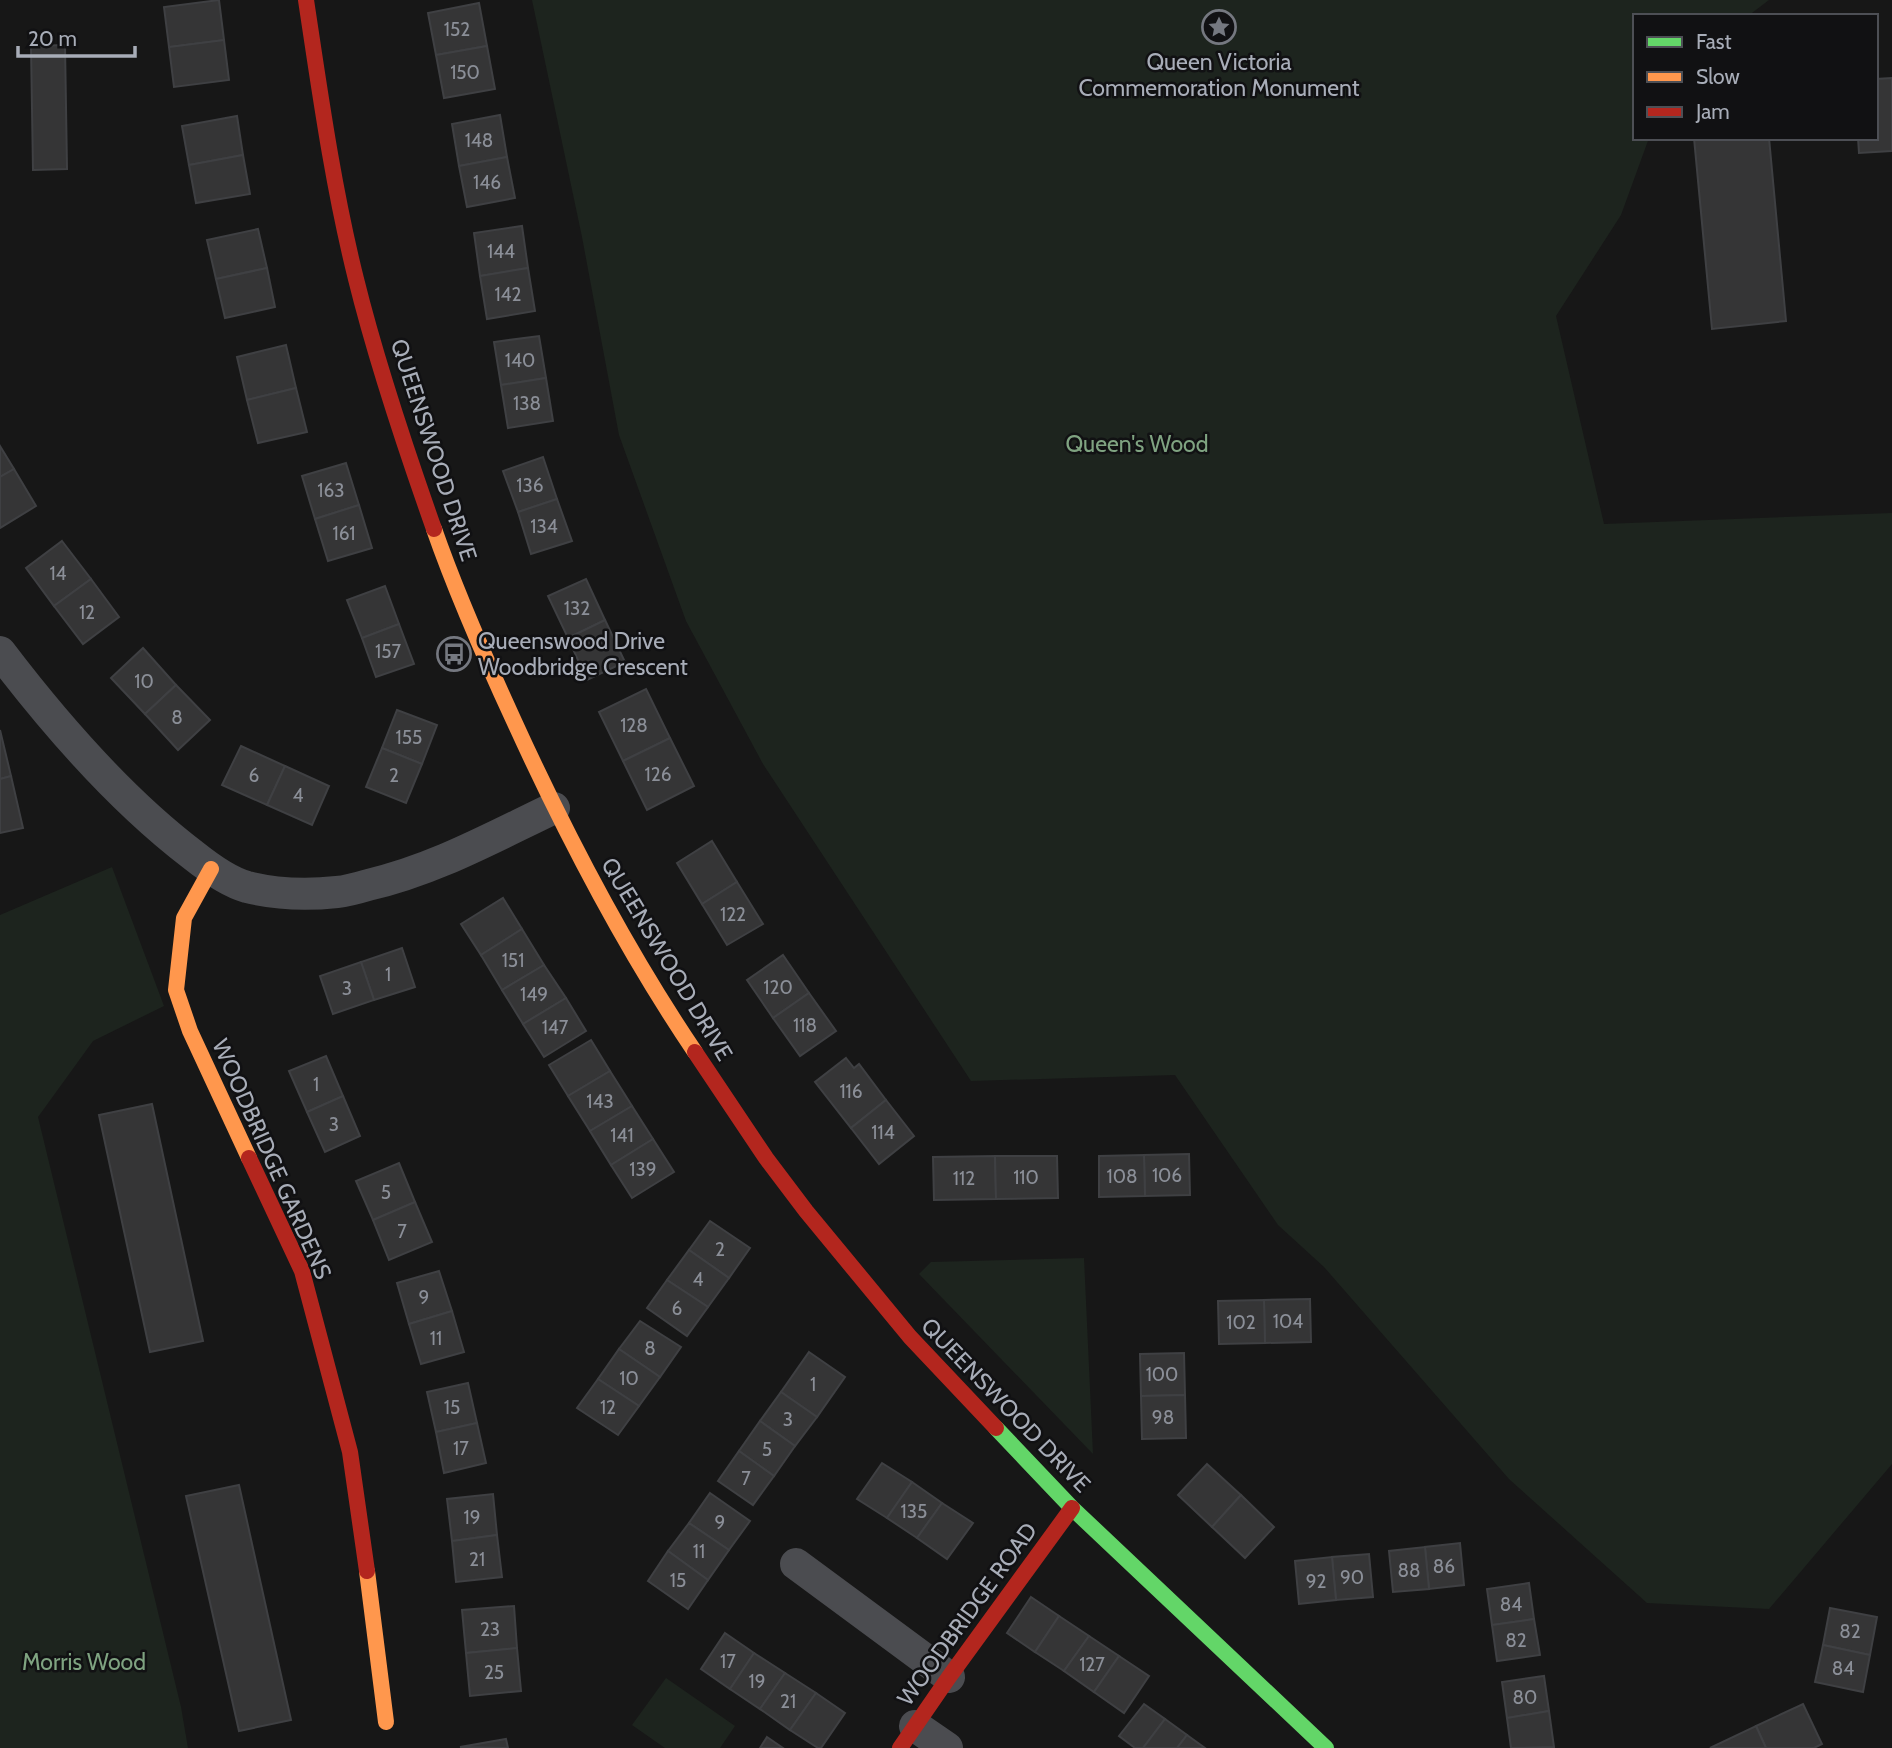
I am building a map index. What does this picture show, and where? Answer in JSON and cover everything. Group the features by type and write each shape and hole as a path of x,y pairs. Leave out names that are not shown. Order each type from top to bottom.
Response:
{"street":[{"name":"QUEENSWOOD DRIVE","path":"306,0 327,137 356,279 400,431 446,564 554,808 596,889 668,1014 766,1158 910,1337 1072,1508 1326,1748"},
{"path":"0,652 33,695 110,780 166,835 211,869 246,887 295,894 339,892 386,881 437,865 554,808"},
{"name":"WOODBRIDGE GARDENS","path":"211,869 184,918 176,990 190,1031 302,1271 350,1452 386,1723"},
{"name":"WOODBRIDGE ROAD","path":"907,1737 1072,1508"},
{"path":"796,1564 949,1676"},
{"path":"907,1737 947,1748"}],"green space":[{"name":"Queen's Wood","path":"532,0 1769,0 1751,14 1633,14 1633,140 1648,140 1621,215 1556,316 1604,524 1892,513 1892,1464 1769,1609 1647,1603 1509,1479 1324,1267 1278,1225 1175,1075 971,1081 763,764 686,621 619,435 582,237"},
{"name":"Morris Wood","path":"112,867 164,1006 93,1041 38,1117 181,1707 188,1748 0,1748 0,915"},
{"path":"1084,1258 1093,1454 919,1274 931,1262"},
{"path":"666,1678 735,1726 720,1748 665,1748 632,1725"}],"building":[{"path":"219,0 224,40 169,47 164,7"},
{"path":"479,3 487,46 436,55 428,13"},
{"path":"224,40 229,80 174,87 169,47"},
{"path":"65,45 67,169 33,170 31,46"},
{"path":"487,46 495,89 444,98 436,55"},
{"path":"1892,78 1892,151 1859,153 1858,140 1878,140 1878,79"},
{"path":"500,115 507,157 459,166 452,124"},
{"path":"237,116 243,155 189,165 182,126"},
{"path":"1694,140 1769,140 1786,321 1712,329"},
{"path":"243,155 250,194 196,203 189,165"},
{"path":"507,157 515,198 467,207 459,166"},
{"path":"522,226 528,268 480,276 474,233"},
{"path":"258,229 267,268 216,279 207,240"},
{"path":"267,268 275,307 225,318 216,279"},
{"path":"528,268 535,311 487,319 480,276"},
{"path":"539,336 546,378 501,385 494,342"},
{"path":"286,345 296,388 247,400 237,357"},
{"path":"546,378 553,421 508,428 501,385"},
{"path":"296,388 307,432 258,443 247,400"},
{"path":"0,446 14,469 0,477"},
{"path":"543,457 557,499 518,512 503,471"},
{"path":"346,463 359,505 315,519 302,476"},
{"path":"14,469 36,506 0,528 0,477"},
{"path":"557,499 572,541 531,554 518,512"},
{"path":"359,505 372,548 328,561 315,519"},
{"path":"62,541 91,579 54,606 26,568"},
{"path":"91,579 119,617 83,644 54,606"},
{"path":"586,579 605,620 568,638 548,596"},
{"path":"385,586 399,624 362,638 347,600"},
{"path":"605,620 625,662 587,680 568,638"},
{"path":"399,624 414,664 376,677 362,638"},
{"path":"143,648 176,685 145,714 111,678"},
{"path":"176,685 210,720 178,750 145,714"},
{"path":"646,689 670,738 623,761 599,712"},
{"path":"397,710 437,725 422,764 382,748"},
{"path":"0,730 11,776 0,779"},
{"path":"670,738 694,786 647,810 623,761"},
{"path":"241,746 285,766 267,805 222,785"},
{"path":"382,748 422,764 406,803 366,787"},
{"path":"285,766 329,786 312,825 267,805"},
{"path":"11,776 23,828 0,833 0,779"},
{"path":"712,841 737,882 702,904 677,863"},
{"path":"737,882 763,924 727,945 702,904"},
{"path":"503,898 522,929 481,955 461,924"},
{"path":"522,929 544,965 502,990 481,955"},
{"path":"402,948 415,987 374,1000 361,962"},
{"path":"783,955 809,993 773,1018 747,980"},
{"path":"361,962 374,1000 333,1014 320,976"},
{"path":"544,965 566,998 523,1024 502,990"},
{"path":"809,993 836,1031 800,1056 773,1018"},
{"path":"566,998 586,1031 544,1057 523,1024"},
{"path":"591,1040 610,1071 568,1096 549,1065"},
{"path":"326,1056 343,1096 307,1112 289,1071"},
{"path":"846,1058 854,1068 859,1064 886,1100 851,1128 815,1082"},
{"path":"610,1071 632,1106 590,1131 568,1096"},
{"path":"343,1096 360,1136 325,1152 307,1112"},
{"path":"886,1100 914,1136 879,1164 851,1128"},
{"path":"152,1104 203,1341 150,1352 99,1115"},
{"path":"632,1106 653,1139 611,1165 590,1131"},
{"path":"653,1139 674,1172 632,1198 611,1165"},
{"path":"1189,1154 1190,1195 1145,1196 1144,1155"},
{"path":"1144,1155 1145,1196 1099,1197 1099,1156"},
{"path":"995,1156 996,1199 934,1200 933,1157"},
{"path":"995,1156 1057,1156 1058,1198 996,1199"},
{"path":"399,1163 415,1202 373,1220 356,1181"},
{"path":"415,1202 432,1242 389,1260 373,1220"},
{"path":"710,1221 750,1248 729,1278 689,1250"},
{"path":"689,1250 729,1278 708,1307 667,1280"},
{"path":"439,1271 452,1311 409,1324 397,1283"},
{"path":"667,1280 708,1307 687,1336 647,1308"},
{"path":"1310,1299 1311,1342 1265,1343 1264,1300"},
{"path":"1264,1300 1265,1343 1219,1344 1218,1301"},
{"path":"452,1311 464,1352 421,1364 409,1324"},
{"path":"640,1321 681,1347 660,1377 619,1349"},
{"path":"619,1349 660,1377 639,1406 598,1379"},
{"path":"809,1352 845,1377 817,1417 781,1392"},
{"path":"1184,1353 1185,1395 1141,1396 1140,1354"},
{"path":"598,1379 639,1406 618,1435 577,1408"},
{"path":"468,1383 477,1423 436,1432 427,1392"},
{"path":"781,1392 817,1417 795,1446 760,1421"},
{"path":"1185,1395 1186,1438 1142,1439 1141,1396"},
{"path":"760,1421 795,1446 774,1476 739,1451"},
{"path":"477,1423 486,1463 444,1473 436,1432"},
{"path":"739,1451 774,1476 753,1505 718,1481"},
{"path":"882,1463 912,1482 887,1518 857,1499"},
{"path":"1207,1464 1241,1495 1212,1527 1178,1495"},
{"path":"912,1482 942,1503 917,1538 887,1518"},
{"path":"239,1485 291,1720 239,1731 186,1496"},
{"path":"710,1493 750,1521 729,1550 689,1523"},
{"path":"493,1494 497,1535 452,1541 447,1499"},
{"path":"1241,1495 1274,1527 1245,1558 1212,1527"},
{"path":"942,1503 973,1523 947,1559 917,1538"},
{"path":"689,1523 729,1550 708,1580 668,1551"},
{"path":"497,1535 502,1577 456,1582 452,1541"},
{"path":"1460,1543 1464,1585 1429,1589 1425,1547"},
{"path":"1425,1547 1429,1589 1393,1592 1389,1551"},
{"path":"668,1551 708,1580 688,1609 648,1581"},
{"path":"1369,1554 1373,1597 1336,1600 1332,1557"},
{"path":"1332,1557 1336,1600 1299,1604 1295,1561"},
{"path":"1529,1583 1534,1619 1492,1625 1487,1589"},
{"path":"1031,1597 1059,1616 1035,1652 1007,1633"},
{"path":"514,1606 517,1648 466,1653 462,1610"},
{"path":"1830,1608 1877,1617 1870,1655 1823,1645"},
{"path":"1059,1616 1089,1636 1064,1671 1035,1652"},
{"path":"1534,1619 1540,1655 1497,1661 1492,1625"},
{"path":"725,1633 754,1653 730,1689 701,1669"},
{"path":"1089,1636 1119,1656 1094,1692 1064,1671"},
{"path":"1823,1645 1870,1655 1863,1692 1815,1682"},
{"path":"517,1648 521,1691 470,1696 466,1653"},
{"path":"754,1653 785,1673 760,1709 730,1689"},
{"path":"1119,1656 1149,1676 1124,1713 1094,1692"},
{"path":"785,1673 816,1693 790,1730 760,1709"},
{"path":"1544,1676 1549,1711 1507,1718 1502,1682"},
{"path":"816,1693 845,1713 821,1748 790,1730"},
{"path":"1144,1704 1165,1719 1143,1748 1135,1748 1119,1736"},
{"path":"1803,1704 1822,1744 1814,1748 1766,1748 1756,1726"},
{"path":"1549,1711 1554,1747 1511,1748 1507,1718"},
{"path":"1165,1719 1187,1735 1177,1748 1143,1748"},
{"path":"1756,1726 1766,1748 1710,1748"},
{"path":"1187,1735 1205,1748 1177,1748"},
{"path":"767,1737 783,1748 760,1748"},
{"path":"506,1739 508,1748 460,1747"}],"traffic: fast":[{"path":"996,1428 1072,1508 1326,1748"}],"traffic: slow":[{"path":"434,529 482,650 554,806 620,931 695,1052"},
{"path":"211,869 184,918 176,990 190,1031 249,1158"},
{"path":"367,1571 386,1722"}],"traffic: jam":[{"path":"306,0 334,175 356,279 392,405 434,529"},
{"path":"695,1052 766,1158 806,1211 910,1337 996,1428"},
{"path":"249,1158 302,1271 350,1452 367,1571"},
{"path":"900,1748 1072,1508"}],"place":[{"name":"Queen Victoria Commemoration Monument","path":"1219,27"},
{"name":"Queenswood Drive Woodbridge Crescent","path":"454,654"}]}
